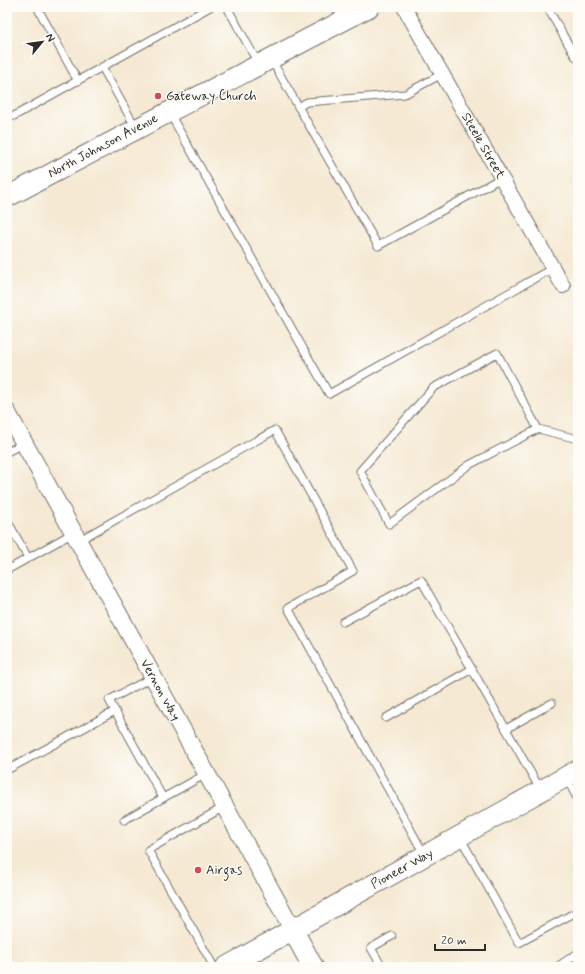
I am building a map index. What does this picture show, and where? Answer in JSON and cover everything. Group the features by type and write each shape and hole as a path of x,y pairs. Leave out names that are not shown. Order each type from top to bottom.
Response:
{"main road":[{"name":"North Johnson Avenue","path":"7,197 367,8"},
{"name":"Pioneer Way","path":"226,967 572,774"},
{"name":"Vernon Way","path":"292,930 313,967"}],"street":[{"name":"Steele Street","path":"404,7 563,286"},
{"name":"Vernon Way","path":"7,412 292,930"}],"lane":[{"path":"37,7 78,80"},
{"path":"7,118 14,116 210,7"},
{"path":"227,7 298,107 378,246 501,178"},
{"path":"547,7 575,56 578,58"},
{"path":"102,67 136,129"},
{"path":"298,107 307,102 405,94 442,74"},
{"path":"169,112 330,394 553,268"},
{"path":"538,429 497,353 433,388 360,471 390,524 469,465 538,429 578,439"},
{"path":"7,570 28,558 76,537 275,430 353,571 288,608 425,856"},
{"path":"7,452 24,443"},
{"path":"7,520 28,558"},
{"path":"343,622 421,580 541,791"},
{"path":"386,718 472,669"},
{"path":"153,677 109,700 164,798"},
{"path":"506,729 552,703"},
{"path":"7,770 116,711"},
{"path":"124,820 206,774"},
{"path":"572,774 578,800"},
{"path":"214,967 148,850 224,807"},
{"path":"460,837 519,943 578,911"},
{"path":"382,967 371,948 392,936"},
{"path":"557,967 578,953"}],"place":[{"name":"Gateway Church","path":"158,96"},
{"name":"Airgas","path":"198,870"}]}
